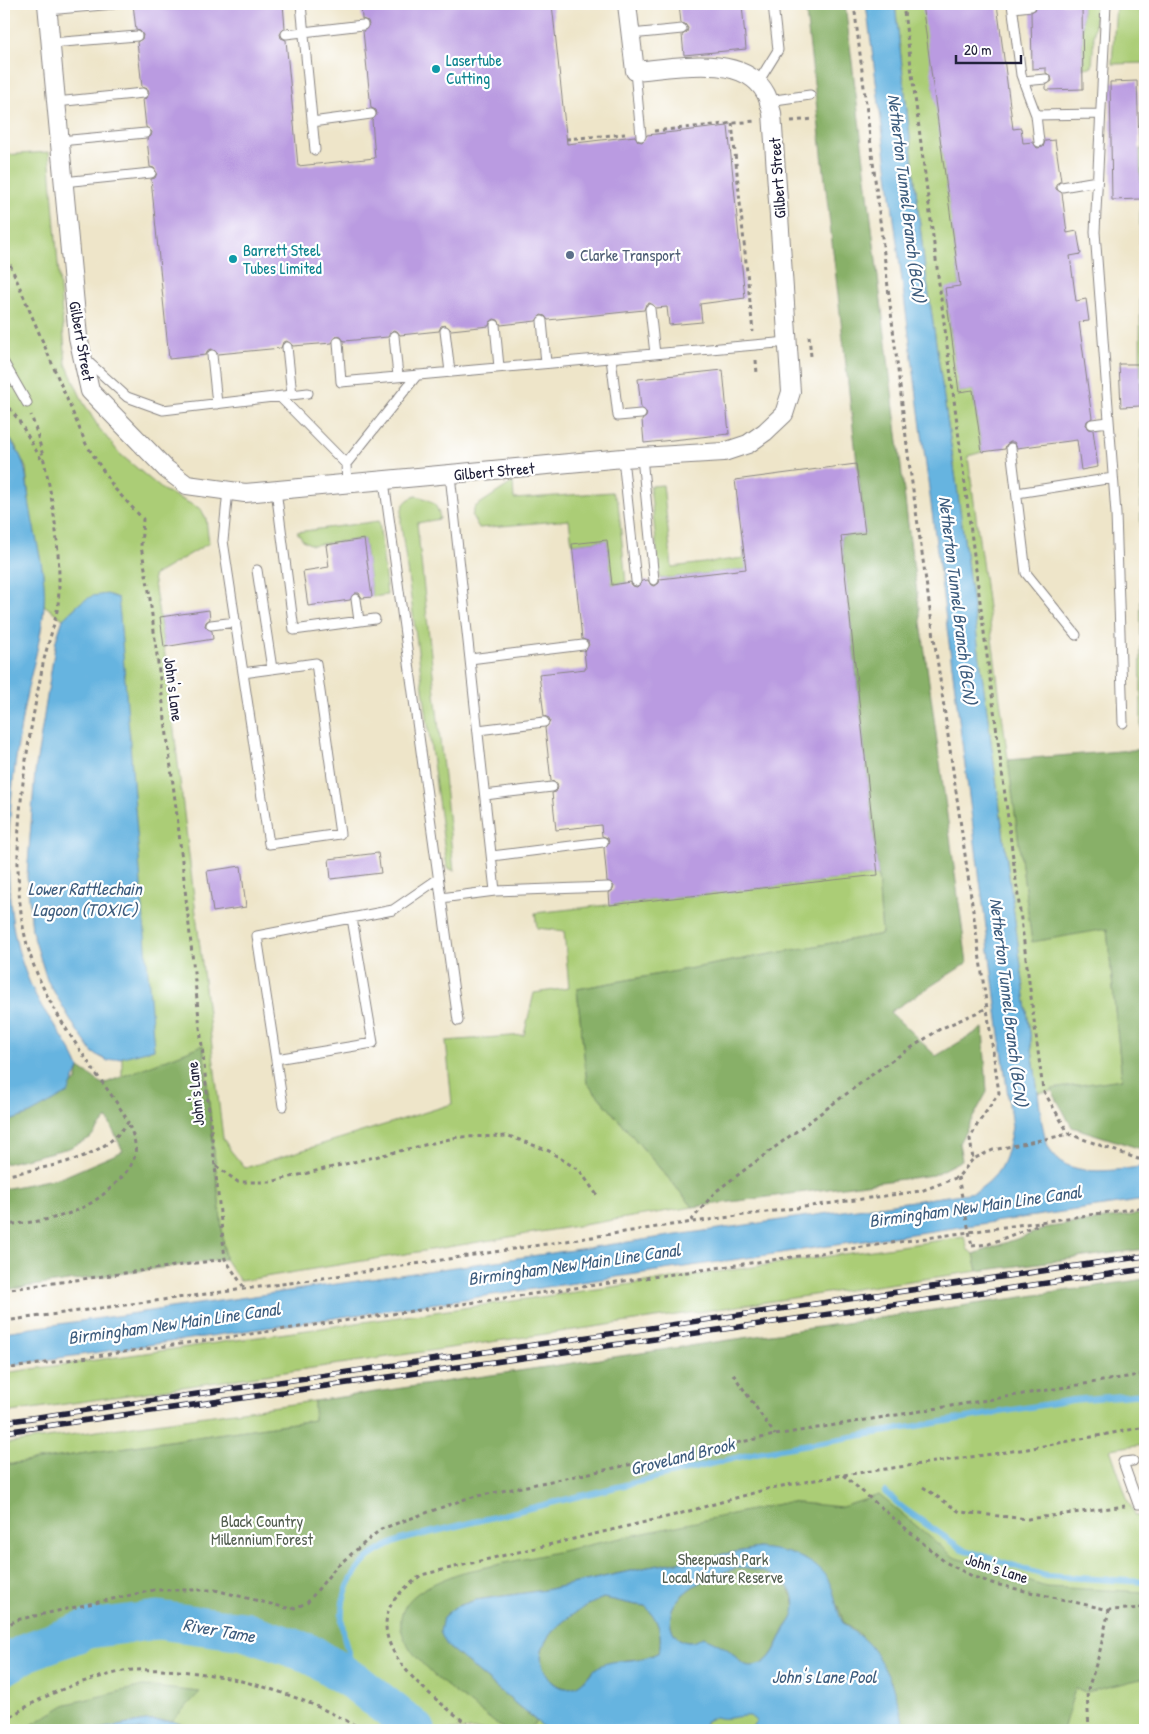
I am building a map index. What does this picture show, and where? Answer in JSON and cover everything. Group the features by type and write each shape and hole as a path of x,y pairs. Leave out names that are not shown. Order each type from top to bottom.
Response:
{"street":[{"path":"628,4 635,71"},
{"name":"Gilbert Street","path":"47,7 78,337 90,391 166,469 187,485 245,493 624,458 724,452 748,444 765,432 784,414 791,392 773,122 766,93 740,71 723,66 635,71"}],"lane":[{"path":"47,7 114,4"},
{"path":"301,4 314,150"},
{"path":"757,84 778,50 773,4"},
{"path":"1106,4 1099,114 1095,232 1113,478 1123,723"},
{"path":"1031,6 1012,6 1023,81 1036,115 1039,142"},
{"path":"286,34 363,25"},
{"path":"631,34 682,29"},
{"path":"51,43 136,36"},
{"path":"635,71 641,134"},
{"path":"1023,81 1046,78"},
{"path":"56,102 142,93"},
{"path":"768,101 810,95"},
{"path":"312,122 371,114"},
{"path":"1036,115 1099,114"},
{"path":"60,141 146,133"},
{"path":"63,182 150,173"},
{"path":"1062,186 1097,181"},
{"path":"650,309 655,354"},
{"path":"542,320 546,364"},
{"path":"495,325 499,367"},
{"path":"446,331 450,372"},
{"path":"394,336 398,376"},
{"path":"338,342 341,382 788,342"},
{"path":"287,347 292,395"},
{"path":"212,354 217,404"},
{"path":"82,357 127,396 163,410 308,393"},
{"path":"611,358 618,416 641,414"},
{"path":"4,363 27,403"},
{"path":"346,485 346,464 418,375"},
{"path":"280,397 346,464"},
{"path":"1092,424 1109,422"},
{"path":"1011,448 1026,573 1076,635"},
{"path":"642,457 654,580"},
{"path":"624,458 636,581"},
{"path":"450,475 495,891"},
{"path":"1016,493 1113,478"},
{"path":"384,481 458,1021"},
{"path":"228,490 223,541 236,622 243,674 269,844 340,834 316,663 243,674"},
{"path":"276,490 294,630 375,619"},
{"path":"257,570 272,669"},
{"path":"356,599 358,621"},
{"path":"211,625 236,622"},
{"path":"470,659 583,645"},
{"path":"478,730 544,722"},
{"path":"485,795 552,787"},
{"path":"492,856 603,842"},
{"path":"283,1106 257,936 393,910 438,879"},
{"path":"441,898 495,891 608,887"},
{"path":"276,1059 373,1043 352,918"},
{"path":"1133,1461 1123,1462 1142,1504"}],"path":[{"path":"854,4 909,462 999,1093 976,1125 970,1139 973,1160"},
{"path":"902,4 1043,1090 1069,1134"},
{"path":"566,140 732,124 815,119"},
{"path":"732,124 758,374"},
{"name":"John's Lane","path":"4,250 86,444 115,489 143,519 141,546 149,591 178,824 225,1259"},
{"path":"4,402 18,419 43,462"},
{"path":"4,1225 35,1222 66,1215 88,1207 131,1168 136,1154 135,1139 128,1122 58,1018 34,968 22,921 18,885 21,815 43,663 58,608 60,570 53,512 43,462 27,403"},
{"path":"690,1222 715,1192 884,1065 940,1029 987,1008"},
{"path":"4,1176 85,1156 107,1145 121,1133 128,1122"},
{"path":"4,1321 245,1289 690,1222 921,1191 958,1177 973,1160 992,1150 1069,1134 1138,1159 1145,1158"},
{"path":"215,1166 238,1182 270,1182 458,1137 509,1136 549,1151 580,1171 597,1195"},
{"path":"958,1177 972,1246 989,1244 1046,1221"},
{"path":"4,1369 1145,1207"},
{"path":"4,1290 225,1259 245,1289"},
{"path":"733,1374 775,1435"},
{"path":"4,1628 16,1620 154,1590 215,1590 291,1609 307,1603 336,1566 381,1529 468,1498 775,1435 1145,1374"},
{"path":"475,1730 415,1678 395,1656 387,1633 387,1616 397,1596 421,1575 675,1514 771,1488 843,1475 1027,1449 1145,1427"},
{"name":"John's Lane","path":"843,1475 944,1562 974,1577 995,1584 1109,1610 1145,1608"},
{"path":"923,1487 960,1512 1028,1519 1142,1504"},
{"path":"1088,1730 1088,1692 1109,1610"},
{"path":"4,1721 31,1703 79,1682 132,1670 205,1674 260,1686 338,1715 363,1730"}],"green space":[{"path":"805,4 845,4 910,541 967,963 890,1012 936,1056 983,1028 987,1092 959,1143 962,1160 933,1175 693,1207 587,1083 577,989 882,934 878,875 841,536 865,533"},
{"path":"895,4 923,4 960,286 945,289 959,392 973,390 982,452 968,456 1032,941 1107,928 1122,1079 1038,1093 957,487 924,261"},
{"path":"1082,4 1096,4 1092,67 1083,68"},
{"path":"1116,4 1144,4 1145,63 1112,64"},
{"path":"1140,149 1145,149 1145,749 1141,750"},
{"path":"49,152 66,364 83,402 99,428 120,454 163,490 201,509 206,519 209,543 153,576 164,647 223,1138 245,1168 452,1104 446,1041 524,1035 534,993 569,988 564,931 537,928 535,913 878,875 882,934 577,989 587,1083 693,1207 240,1281 225,1259 203,1046 122,1077 122,1056 154,1049 80,603 63,619 44,605 43,574 30,511 26,468 15,445 4,432 4,155"},
{"path":"513,482 514,499 612,492 618,502 626,583 612,584 607,540 572,544 569,520 479,528 472,516 475,507"},
{"path":"663,485 672,567 744,558 743,549 841,536 843,558 660,579 650,486"},
{"path":"416,496 433,503 438,510 440,519 417,523 454,871 447,867 401,524 401,514 405,503"},
{"path":"379,521 387,595 372,597 364,539 312,545 304,541 297,532"},
{"path":"1145,749 1145,1147 1138,1148 1072,1127 1051,1089 1122,1079 1107,929 1032,942 1008,760"},
{"path":"203,1045 225,1259 4,1290 4,1189 63,1177 123,1151 107,1118 90,1138 69,1148 4,1164 4,1123 30,1114 76,1081 79,1068 103,1084"},
{"path":"1145,1213 1145,1249 978,1271 974,1254 1050,1227"},
{"path":"964,1237 968,1250 974,1254 978,1271 4,1413 4,1373"},
{"name":"Black Country Millennium Forest","path":"1145,1279 1145,1394 1072,1400 756,1453 400,1540 383,1548 367,1559 355,1574 347,1589 343,1604 344,1635 358,1684 311,1654 244,1631 158,1620 89,1629 29,1651 4,1666 4,1465 314,1420 314,1401"},
{"name":"Sheepwash Park Local Nature Reserve","path":"1145,1350 1145,1444 1110,1449 1128,1501 1136,1516 1145,1515 1145,1730 4,1730 4,1511"},
{"path":"314,1401 315,1420 4,1465 4,1444"},
{"path":"879,1495 954,1557 1046,1587 1145,1592 1145,1678 1087,1692 1075,1689 1063,1730 905,1730 891,1682 859,1634 844,1623 838,1606 759,1548 648,1567 545,1590 476,1600 455,1607 443,1617 447,1646 537,1722 527,1730 506,1730 497,1725 440,1680 415,1655 406,1641 401,1627 402,1614 405,1606 411,1599 434,1583 459,1573 788,1502 842,1507"},
{"path":"737,1568 762,1571 776,1577 787,1588 794,1602 795,1610 793,1617 775,1649 766,1661 755,1666 745,1665 728,1650 703,1637 692,1642 679,1639 674,1634 670,1621 673,1608 682,1595 704,1580"},
{"path":"603,1598 645,1606 656,1621 660,1633 659,1652 648,1657 615,1662 598,1667 581,1684 573,1688 559,1686 548,1677 542,1664 542,1651 547,1639 567,1618"},
{"path":"143,1686 200,1692 172,1721 146,1721 93,1730 23,1730 67,1704"}],"water":[{"path":"866,4 895,4 924,261 957,487 1042,1123 1048,1146 1055,1157 1066,1164 1078,1169 1092,1171 1145,1166 1145,1200 4,1366 4,1332 975,1192 992,1179 1002,1165 1012,1127"},
{"path":"4,432 13,443 23,462 43,570 45,594 41,630 25,702 13,779 9,832 9,885 12,922 30,984 79,1068 68,1093 30,1114 4,1123"},
{"name":"Lower Rattlechain Lagoon (TOXIC)","path":"107,594 118,598 120,616 154,1049 108,1061 93,1053 76,1029 47,980 32,931 27,876 35,772 56,640 63,619 80,603 92,596"},
{"name":"John's Lane Pool","path":"759,1548 793,1554 813,1564 828,1580 844,1624 867,1643 883,1665 900,1708 905,1730 750,1730 756,1721 750,1716 745,1716 715,1717 705,1722 703,1730 547,1730 447,1646 440,1632 443,1617 455,1607 476,1600 545,1590 648,1567","holes":["737,1568 758,1571 778,1578 792,1592 795,1601 794,1613 775,1650 768,1659 758,1665 744,1664 727,1649 703,1637 692,1642 679,1639 674,1634 670,1621 673,1608 682,1595 704,1580","603,1598 645,1606 656,1621 660,1633 659,1652 645,1658 604,1664 594,1670 579,1685 567,1688 559,1687 548,1677 542,1664 542,1651 547,1639 556,1628 579,1610"]},
{"path":"146,1721 172,1721 198,1730 93,1730"}],"building":[{"path":"133,4 283,4 285,28 280,34 281,38 286,40 298,166 375,158 372,120 377,114 376,110 371,108 363,31 369,25 368,21 362,19 361,4 552,4 567,144 635,136 638,141 642,142 647,135 728,126 745,298 700,304 702,322 669,325 667,307 656,308 650,303 646,304 644,310 548,320 545,316 541,315 536,321 501,325 498,320 494,319 490,322 489,326 451,330 445,325 441,326 439,331 400,335 397,331 393,330 388,337 344,341 341,337 337,336 332,343 293,346 287,341 283,342 281,348 218,354 212,349 208,350 206,355 169,359 151,179 155,178 157,173 154,168 150,167 147,139 151,136 152,132 146,127 143,99 147,98 149,93 148,89 142,87 137,42 142,39 143,35 140,31 136,30"},
{"path":"679,4 742,4 746,49 684,55 682,35 687,32 688,28 685,24 681,23"},
{"path":"922,4 997,4 1013,129 1021,128 1023,143 1033,142 1037,148 1043,147 1045,141 1055,140 1061,181 1056,184 1056,189 1062,193 1067,233 1077,231 1081,254 1070,256 1076,301 1086,299 1089,321 1079,322 1092,418 1087,421 1086,425 1089,429 1093,430 1098,467 1081,470 1077,440 1017,448 1014,442 1010,442 1006,445 1005,449 982,452 973,390 959,392 945,288 960,286"},
{"path":"1037,4 1082,4 1083,89 1046,90 1046,85 1052,81 1051,76 1046,73 1046,68 1032,69 1031,12 1036,9"},
{"path":"1137,81 1141,199 1112,200 1110,82"},
{"path":"1119,364 1140,364 1140,406 1121,407"},
{"path":"723,370 729,434 644,443 642,420 646,417 647,413 641,408 638,379"},
{"path":"856,464 865,533 841,536 878,875 610,905 609,893 613,890 614,886 607,881 604,848 609,842 608,838 602,836 601,825 556,830 552,793 556,792 558,787 557,783 551,781 545,728 550,722 549,718 544,716 539,674 586,669 584,651 589,645 588,641 582,639 572,544 607,540 612,585 630,582 633,586 637,587 642,581 648,580 651,585 655,586 659,583 660,579 746,569 735,480"},
{"path":"364,539 372,597 362,598 359,593 355,593 350,600 308,606 303,571 329,567 326,545"},
{"path":"209,610 210,619 206,622 205,626 212,631 213,639 164,647 160,617"},
{"path":"378,853 381,873 331,879 329,859"},
{"path":"241,866 246,907 213,912 207,871"}],"waterway":[{"name":"Groveland Brook","path":"358,1684 347,1650 342,1619 347,1589 355,1574 370,1556 400,1540 756,1453 1072,1400 1145,1394"},
{"path":"885,1492 903,1508 962,1549 1046,1576 1145,1582"},
{"name":"River Tame","path":"4,1666 29,1651 89,1629 158,1620 244,1631 311,1654 358,1684 416,1730"}],"railway":[{"path":"4,1422 1145,1256"},
{"path":"4,1432 1145,1269"}],"place":[{"name":"Lasertube Cutting","path":"436,69"},
{"name":"Clarke Transport","path":"570,255"},
{"name":"Barrett Steel Tubes Limited","path":"233,259"}],"water label":[{"name":"Netherton Tunnel Branch (BCN)","path":"907,198"},
{"name":"Netherton Tunnel Branch (BCN)","path":"958,600"},
{"name":"Netherton Tunnel Branch (BCN)","path":"1009,1002"},
{"name":"Birmingham New Main Line Canal","path":"975,1206"},
{"name":"Birmingham New Main Line Canal","path":"574,1264"},
{"name":"Birmingham New Main Line Canal","path":"174,1323"}]}
